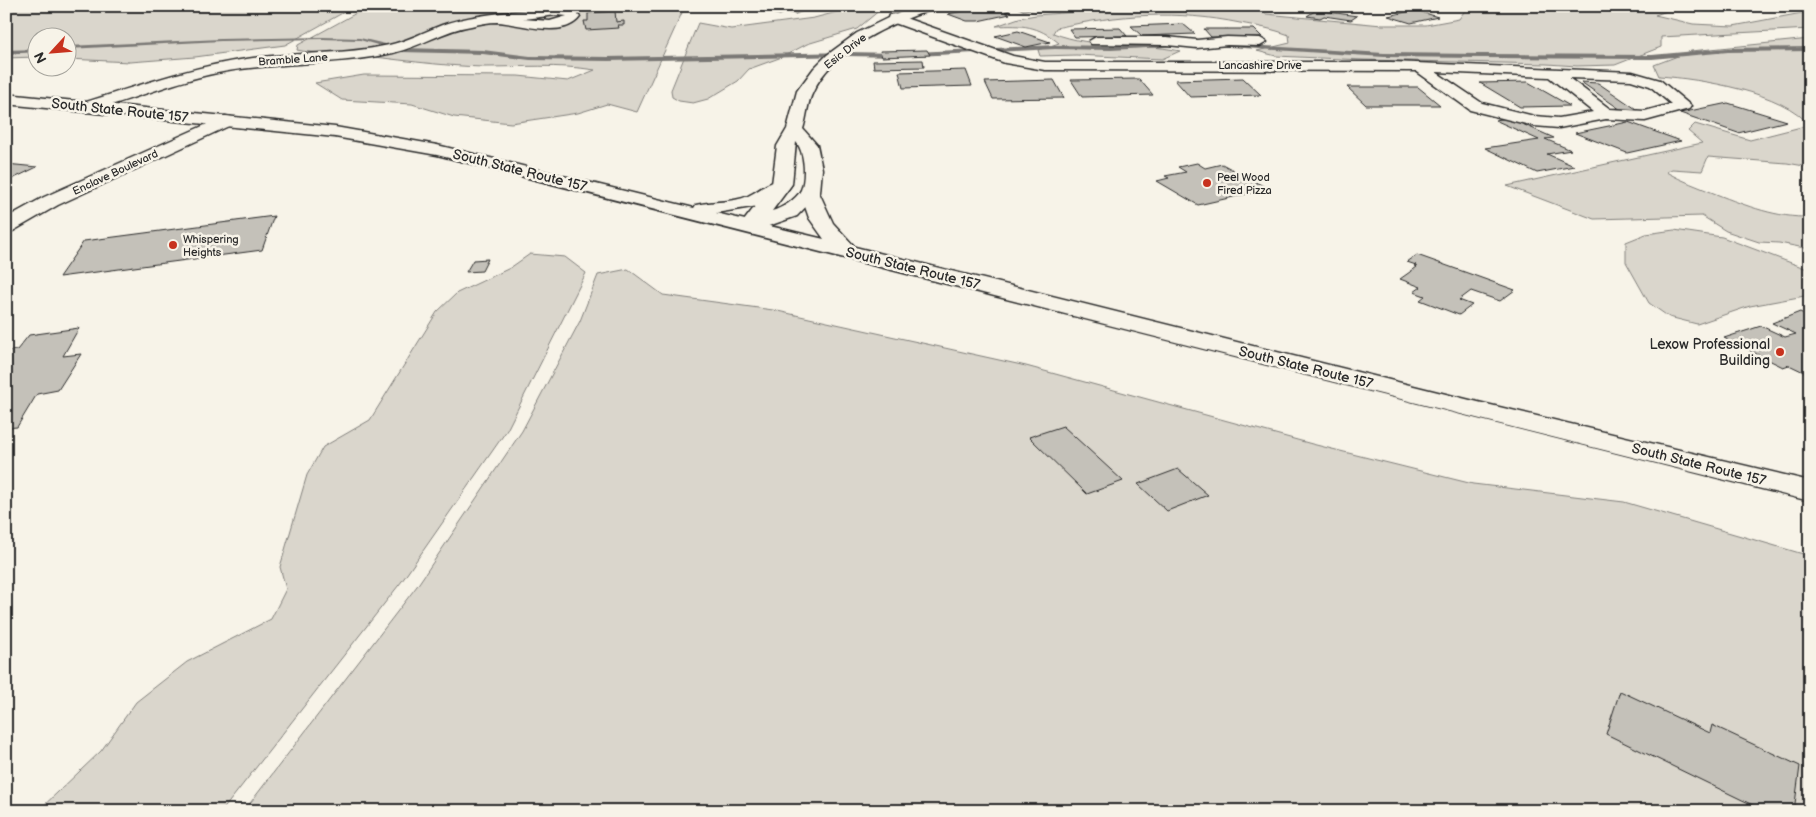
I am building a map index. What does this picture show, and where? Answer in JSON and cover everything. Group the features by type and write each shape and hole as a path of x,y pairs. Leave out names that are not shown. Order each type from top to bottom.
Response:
{"street":[{"name":"Esic Drive","path":"750,226 781,185 786,147 794,130 807,87 823,68 862,36 894,18 930,6"},
{"name":"Lancashire Drive","path":"894,18 1010,60 1027,64 1061,66 1215,65 1418,75 1552,72 1632,76 1655,84 1683,106 1645,116 1606,114"},
{"name":"Bramble Lane","path":"86,107 177,78 224,67 254,62 349,55 391,49 430,36 446,28 468,22 501,19"},
{"path":"1096,41 1166,41 1196,44 1227,41 1260,42"},
{"path":"1196,44 1215,65 1273,78 1306,81"},
{"path":"1552,72 1606,114"},
{"path":"1418,75 1441,81 1476,107 1534,120 1559,123 1606,114"},
{"name":"South State Route 157","path":"6,99 335,132 413,145 687,210 848,252 1088,310 1475,410 1810,491"},
{"name":"Enclave Boulevard","path":"6,227 52,201 225,121"},
{"path":"794,130 808,146 813,170 810,192 816,213 831,236 848,252"},
{"path":"687,210 752,202 781,185"},
{"path":"750,226 790,212 810,192"}],"shaded area":[{"path":"6,6 355,6 285,45 195,57 130,62 78,59 78,28 28,28 28,57 6,58"},
{"path":"369,6 685,6 637,112 607,104 578,113 511,123 454,117 412,104 342,100 315,83 364,75 518,76 568,81 595,70 553,66 484,67 450,65 297,50 298,45"},
{"path":"860,6 880,6 881,9 857,29 807,44 782,57 749,69 738,81 708,99 693,103 679,101 672,97 671,90 698,23 731,29 814,18"},
{"path":"1154,6 1242,6 1266,14 1382,25 1426,25 1459,19 1468,6 1675,6 1679,7 1655,15 1693,24 1733,26 1802,13 1810,14 1810,29 1661,37 1661,47 1615,65 1577,66 1276,56 1257,51 1290,43 1289,35 1265,28 1217,19 1171,15 1102,19 1056,28 1053,33 1084,41 1180,51 1162,59 1076,55 1040,56 1038,50 1059,43 1037,29 996,26 1019,18 1036,15"},
{"path":"1810,39 1810,167 1787,163 1708,157 1702,171 1672,169 1666,172 1691,184 1751,207 1786,216 1810,217 1810,249 1779,243 1759,242 1726,231 1702,216 1594,219 1507,186 1702,143 1688,131 1695,124 1750,140 1809,125 1797,114 1781,104 1761,96 1718,84 1659,76 1654,65 1691,51"},
{"path":"1674,230 1722,237 1810,270 1810,295 1750,306 1697,324 1669,317 1649,303 1626,262 1626,242 1646,234"},
{"path":"530,254 565,257 586,273 507,430 402,581 222,811 38,811 101,751 136,702 187,662 271,619 286,589 280,567 307,475 323,447 370,420 437,312 457,293 510,268"},
{"path":"628,269 663,295 773,310 1026,366 1312,444 1473,484 1624,502 1810,556 1810,811 244,811 417,586 522,431 580,321 598,275"}],"building":[{"path":"772,6 812,8 795,14 786,12 780,15 771,13 777,11 765,9"},
{"path":"996,6 1010,11 1005,12 1010,14 978,21 967,21 948,14"},
{"path":"1014,6 1056,6 1023,10"},
{"path":"1316,10 1357,16 1351,20 1324,16 1320,18 1307,16"},
{"path":"1415,10 1438,17 1411,23 1388,16"},
{"path":"615,11 616,22 624,21 624,25 618,25 619,28 586,30 584,21 588,21 588,13"},
{"path":"1183,24 1195,34 1142,36 1131,26"},
{"path":"1120,28 1127,36 1075,37 1069,29"},
{"path":"1204,29 1254,29 1262,37 1211,37"},
{"path":"1018,31 1050,42 1026,47 995,36"},
{"path":"927,50 930,55 882,57 880,51"},
{"path":"923,60 924,67 874,68 873,61"},
{"path":"966,70 972,86 903,88 899,72"},
{"path":"1243,78 1261,95 1190,97 1175,80"},
{"path":"1139,79 1153,95 1082,97 1071,80"},
{"path":"1054,80 1064,98 993,99 985,82"},
{"path":"1528,82 1570,106 1520,107 1480,83"},
{"path":"1581,82 1598,83 1642,113 1624,112"},
{"path":"1347,87 1418,87 1440,105 1366,105"},
{"path":"1728,103 1787,121 1738,133 1680,113"},
{"path":"1509,118 1554,138 1545,139 1571,150 1547,154 1574,166 1537,173 1485,148 1539,140 1495,120"},
{"path":"1628,122 1681,141 1627,153 1575,133"},
{"path":"1197,163 1205,168 1222,164 1269,189 1198,205 1157,181 1169,178 1165,176 1186,172 1178,167"},
{"path":"6,164 37,167 6,182"},
{"name":"Whispering Heights","path":"274,216 262,250 59,277 84,241"},
{"path":"1417,255 1515,290 1500,301 1471,291 1459,300 1472,305 1459,315 1420,300 1425,296 1414,292 1421,287 1400,279 1417,267 1407,262"},
{"path":"488,259 482,271 466,272 473,260"},
{"name":"Lexow Professional Building","path":"1800,312 1810,317 1810,375 1789,365 1783,367 1724,338 1761,326 1785,337 1796,334 1772,323"},
{"path":"79,328 63,356 81,354 58,390 37,394 17,427 6,428 6,351 17,350 29,335"},
{"path":"1063,426 1123,481 1087,494 1029,437"},
{"path":"1178,469 1208,495 1167,511 1138,484"},
{"path":"1620,691 1710,733 1712,725 1800,766 1794,811 1765,811 1606,734"}],"waterway":[{"path":"78,47 221,40 321,38 360,39 402,50 483,52 530,58 608,59 848,54 895,55"},
{"path":"917,54 1055,47 1111,48 1180,45"},
{"path":"1214,45 1384,55 1481,56 1652,57 1728,50 1810,49"},
{"path":"6,52 28,51"}],"place":[{"name":"Peel Wood Fired Pizza","path":"1207,183"},
{"name":"Whispering Heights","path":"173,245"},
{"name":"Lexow Professional Building","path":"1780,352"}]}
